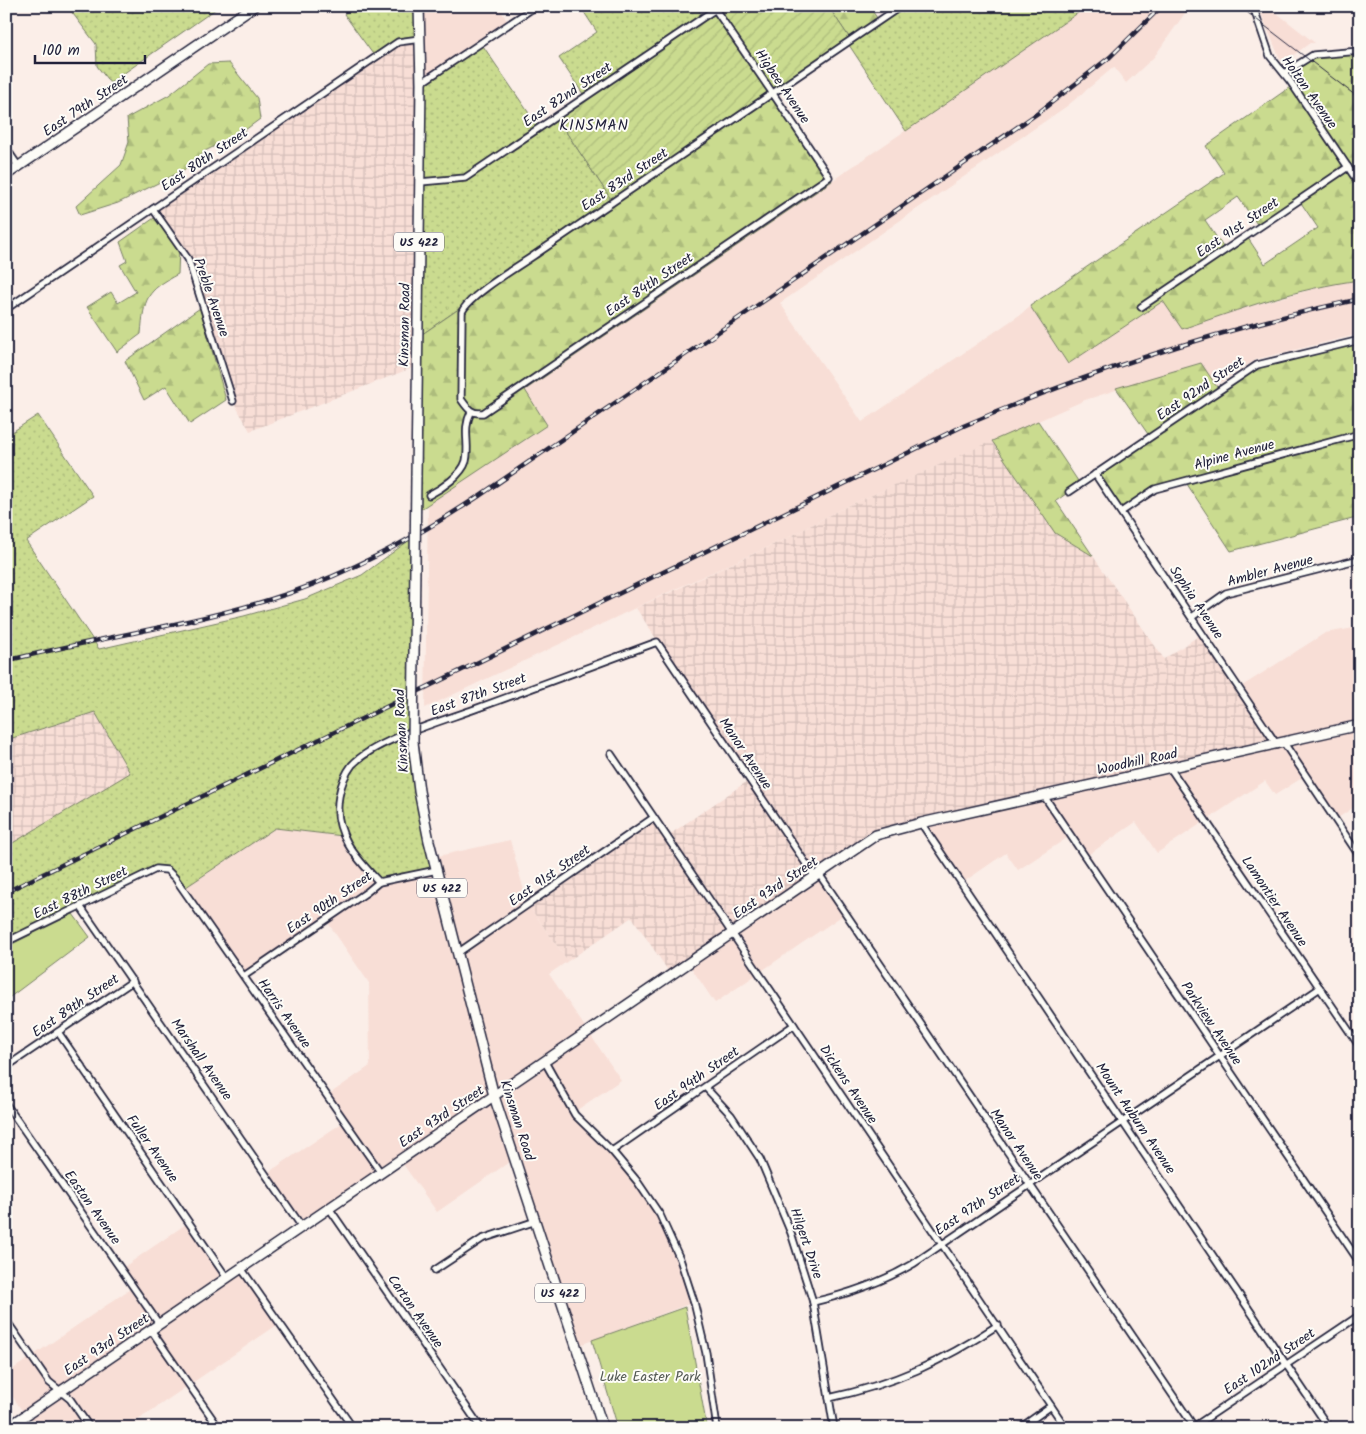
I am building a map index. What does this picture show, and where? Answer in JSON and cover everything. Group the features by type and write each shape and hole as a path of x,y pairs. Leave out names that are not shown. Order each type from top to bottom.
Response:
{"main road":[{"name":"East 79th Street","path":"6,175 254,6"},
{"name":"Kinsman Road","path":"419,6 422,83 413,742 419,791 494,1096 603,1428"},
{"name":"Woodhill Road","path":"921,823 1360,725"},
{"name":"East 93rd Street","path":"7,1428 876,835 921,823"}],"street":[{"path":"422,83 536,6"},
{"name":"East 83rd Street","path":"471,412 461,399 462,312 469,300 901,6"},
{"name":"Holton Avenue","path":"1253,6 1270,56 1284,73 1360,185"},
{"name":"Higbee Avenue","path":"718,8 829,177"},
{"name":"East 82nd Street","path":"420,182 464,178 718,8"},
{"name":"East 80th Street","path":"6,309 398,42 420,39"},
{"path":"1284,73 1313,55 1360,51"},
{"path":"6,148 19,167"},
{"name":"East 91st Street","path":"1141,307 1348,167"},
{"name":"East 84th Street","path":"471,412 475,414 483,413 829,177"},
{"name":"Preble Avenue","path":"153,209 188,259 232,401"},
{"name":"East 92nd Street","path":"1069,492 1257,365 1360,340"},
{"path":"429,495 460,472 466,462 465,424 471,412"},
{"name":"Alpine Avenue","path":"1121,512 1155,489 1360,434"},
{"name":"Sophia Avenue","path":"1096,474 1192,617 1360,857"},
{"name":"Ambler Avenue","path":"1192,617 1226,593 1360,559"},
{"name":"Manor Avenue","path":"657,642 1030,1184 1194,1427"},
{"name":"East 87th Street","path":"379,882 350,848 338,821 337,805 344,778 361,757 376,748 419,729 657,642"},
{"name":"Dickens Avenue","path":"611,754 1066,1428"},
{"name":"Lamontier Avenue","path":"1170,768 1360,1047"},
{"name":"Parkview Avenue","path":"1044,796 1360,1263"},
{"name":"East 91st Street","path":"459,952 653,818"},
{"name":"Mount Auburn Avenue","path":"921,823 1329,1428"},
{"name":"East 88th Street","path":"6,942 156,869 167,870"},
{"name":"Harris Avenue","path":"167,870 175,878 381,1173"},
{"name":"East 90th Street","path":"244,976 379,882 438,870"},
{"name":"Marshall Avenue","path":"80,906 302,1227"},
{"name":"East 89th Street","path":"6,1067 133,981"},
{"name":"East 97th Street","path":"813,1302 854,1292 890,1277 1320,988"},
{"name":"East 94th Street","path":"612,1151 706,1088 794,1025"},
{"name":"Fuller Avenue","path":"58,1032 227,1278"},
{"path":"545,1062 576,1115 612,1151 637,1181 660,1215 680,1259 706,1353 717,1428"},
{"name":"Hilgert Drive","path":"706,1088 731,1115 748,1139 770,1178 792,1233 813,1302 834,1428"},
{"name":"Easton Avenue","path":"6,1104 159,1324"},
{"name":"Carton Avenue","path":"329,1208 481,1428"},
{"path":"435,1270 482,1239 536,1221"},
{"path":"242,1268 353,1428"},
{"name":"East 102nd Street","path":"1194,1427 1360,1315"},
{"path":"6,1320 49,1382 70,1399 90,1428"},
{"path":"829,1398 868,1390 920,1371 942,1360 998,1325"},
{"path":"151,1330 219,1428"},
{"path":"1020,1428 1051,1406"}],"shaded area":[{"path":"419,6 498,6 509,24 421,83"},
{"path":"1088,6 1190,6 1154,57 1126,83 1114,67 1067,106 780,303 862,422 1030,306 1068,364 1163,300 1240,309 1331,284 1360,280 1360,334 1257,359 1215,386 1200,363 1085,400 837,511 788,538 671,591 425,708 428,504 547,425 525,390"},
{"path":"1258,6 1275,6 1273,10 1315,43 1310,43 1287,60 1280,59"},
{"path":"420,39 417,366 250,431 233,401 188,259 153,209 398,42"},
{"path":"992,441 1055,533 1093,556 1164,659 1203,633 1277,745 876,835 671,975 632,917 568,961 528,905 653,818 666,837 749,780 636,608 788,538 837,511"},
{"path":"6,555 139,789 6,863"},
{"path":"1360,627 1360,803 1335,820 1305,776 1275,795 1265,781 1157,853 1136,822 1085,857 1070,836 1018,870 1006,853 962,883 921,823 1239,688 1325,633"},
{"path":"275,828 343,836 434,857 510,840 528,905 568,961 549,974 621,1080 574,1112 612,1151 660,1215 679,1259 694,1302 577,1346 515,1158 437,1212 400,1160 302,1227 266,1174 345,1121 328,1095 370,1066 369,983 326,920 244,976 183,889"},
{"path":"819,874 846,913 715,1003 688,963"},
{"path":"189,1222 227,1278 241,1268 280,1323 126,1428 7,1428 25,1415 6,1387 6,1374 133,1287 121,1269"}],"green space":[{"path":"67,6 220,6 110,83 97,66 96,44"},
{"path":"354,6 419,6 420,39 398,42 375,57 344,14"},
{"path":"580,6 696,6 703,17 585,97 559,58 597,32"},
{"path":"720,6 828,6 851,40 613,202 556,117"},
{"path":"828,6 869,6 879,21 851,40"},
{"path":"901,6 1088,6 906,131 847,42"},
{"path":"481,43 539,128 556,117 613,202 418,337 421,83"},
{"path":"1360,52 1360,280 1292,294 1182,329 1163,301 1068,364 1030,306 1224,173 1206,146 1293,85 1284,73 1311,56","holes":["1238,197 1259,227 1299,200 1318,228 1265,264 1246,235 1225,250 1205,220"]},
{"path":"229,63 257,98 260,119 241,133 205,151 188,168 118,203 80,215 76,206 121,165 129,142 127,118 169,95 208,64"},
{"path":"773,93 832,181 525,390 547,425 415,513 418,337"},
{"path":"157,216 179,247 178,274 159,285 153,291 146,304 141,334 117,352 87,307 111,292 118,303 136,292 120,265 127,261 120,242"},
{"path":"200,308 226,400 190,424 166,386 144,400 125,361"},
{"path":"1360,340 1360,517 1231,551 1185,481 1155,489 1121,512 1095,474 1150,437 1116,388 1201,363 1219,390 1257,365"},
{"path":"38,415 93,496 26,541 99,649 244,616 305,599 362,575 415,536 413,742 437,870 379,882 343,836 275,828 183,889 167,870 156,869 6,942 6,847 130,773 95,712 6,740 6,436"},
{"path":"1038,421 1080,484 1056,501 1093,556 1055,533 992,441"},
{"path":"73,914 90,937 6,1000 6,947"},
{"name":"Luke Easter Park","path":"685,1307 707,1428 618,1428 592,1340"}],"tram line":[{"path":"1239,6 1360,99"}],"railway":[{"path":"6,661 185,622 256,604 315,584 411,538 479,496 1038,113 1110,57 1162,6"},
{"path":"6,892 961,427 1058,387 1158,353 1258,323 1360,299"}],"district":[{"name":"KINSMAN","path":"594,125"}]}
